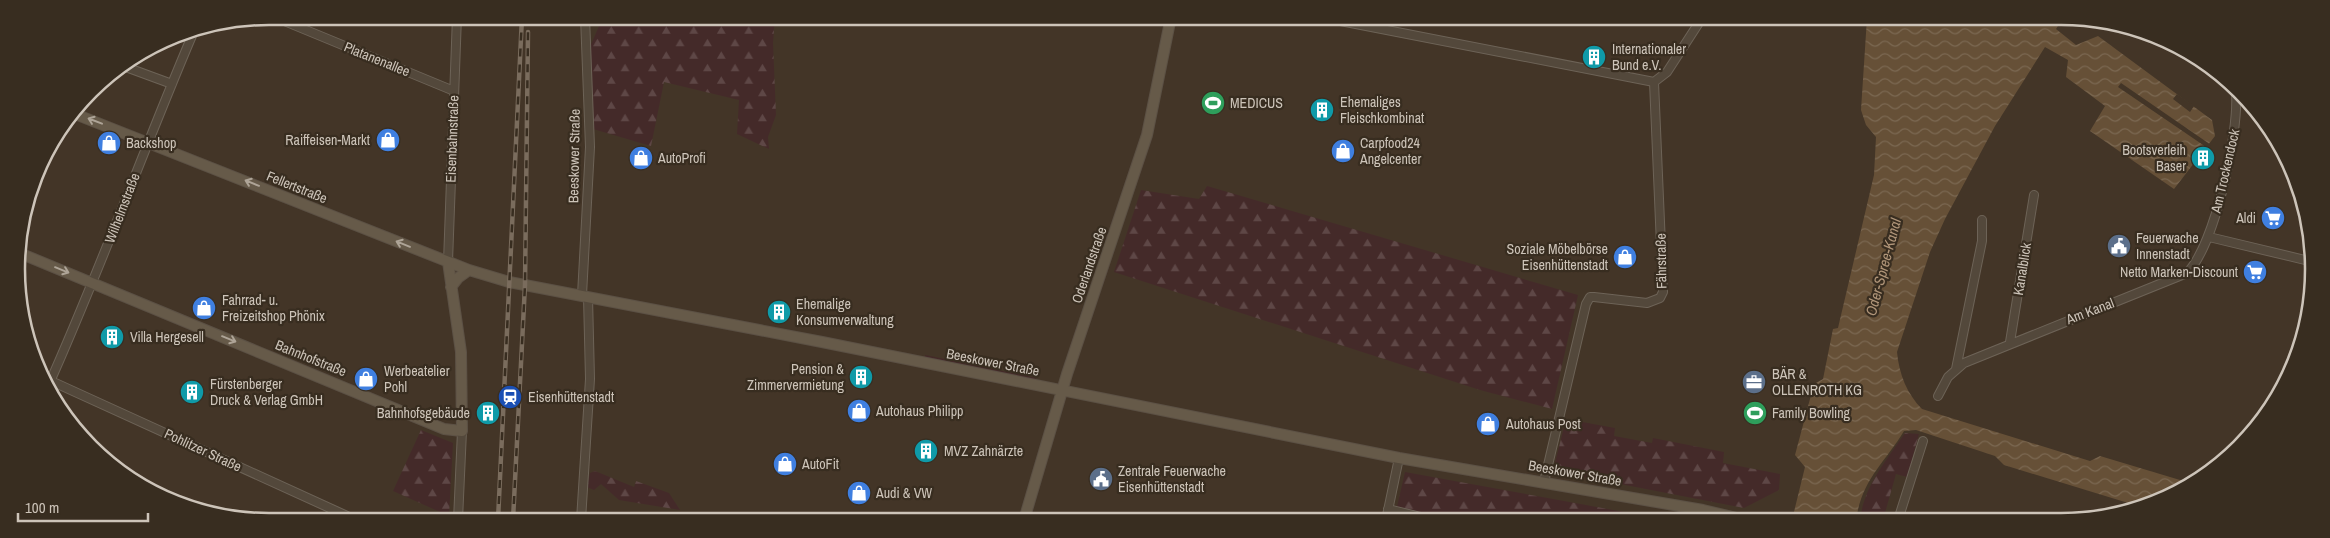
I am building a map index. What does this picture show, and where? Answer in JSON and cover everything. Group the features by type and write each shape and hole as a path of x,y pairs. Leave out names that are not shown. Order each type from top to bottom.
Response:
{"street":[{"name":"Platanenallee","path":"294,25 454,91"},
{"name":"Eisenbahnstraße","path":"448,262 457,25"},
{"name":"Beeskower Straße","path":"585,296 590,147 586,25"},
{"name":"Oderlandstraße","path":"1026,513 1063,390 1147,135 1169,25"},
{"path":"1361,25 1654,82 1667,72 1697,25"},
{"name":"Wilhelmstraße","path":"51,379 94,283 147,142 191,38"},
{"path":"130,68 172,84"},
{"name":"Fährstraße","path":"1544,482 1586,304 1590,297 1647,302 1660,298 1663,292 1654,82"},
{"name":"Am Trockendock","path":"2209,237 2236,127 2236,98"},
{"name":"Fellertstraße","path":"79,115 448,262 509,282"},
{"name":"Kanalblick","path":"2010,342 2034,195"},
{"name":"Am Kanal","path":"1956,369 1982,241 1982,220"},
{"path":"2209,237 2304,260"},
{"name":"Am Kanal","path":"1938,396 1948,377 1964,362 2187,272 2195,265 2209,237"},
{"name":"Bahnhofstraße","path":"26,256 444,429 462,431"},
{"path":"448,262 462,352 462,431 458,513"},
{"path":"451,287 458,278 469,270"},
{"name":"Beeskower Straße","path":"509,282 1063,390 1399,458 1716,513"},
{"path":"581,513 590,379 585,296"},
{"name":"Pohlitzer Straße","path":"54,384 340,513"},
{"path":"1900,513 1923,442"},
{"path":"1387,513 1399,458"},
{"path":"1388,509 1404,513"}],"green space":[{"path":"600,25 774,25 773,43 776,115 768,137 769,149 737,134 739,100 664,82 651,146 593,129 589,49"},
{"path":"1207,186 1578,295 1552,409 1480,390 1114,272 1141,190 1199,199"},
{"path":"925,355 1036,378 1035,381 925,358"},
{"path":"1566,419 1615,428 1614,436 1652,443 1653,438 1724,452 1723,463 1780,474 1779,490 1744,508 1553,471"},
{"path":"421,430 453,443 449,513 442,513 393,491"},
{"path":"1905,433 1919,434 1907,477 1896,474 1885,513 1861,513 1866,496 1883,464"},
{"path":"595,471 634,487 636,481 669,493 680,510 619,500 601,484 594,490 587,487 590,473"},
{"path":"1405,472 1630,513 1396,513"}],"water":[{"name":"Oder-Spree-Kanal","path":"1867,25 2059,25 2056,29 2076,45 2098,36 2212,120 2215,136 2174,189 2090,131 2105,106 2066,77 2068,60 2045,47 1995,126 1945,219 1930,252 1897,352 1905,383 1912,397 1922,409 2090,461 2100,456 2182,481 2169,488 2129,503 2004,465 1995,456 1916,430 1904,431 1875,472 1863,493 1858,513 1794,513 1805,467 1795,455 1814,384 1823,379 1833,329 1838,328 1874,175 1876,137 1866,125 1861,110"}],"pier":[{"path":"2121,83 2211,145 2209,149 2118,87"},
{"path":"2177,94 2194,106 2190,112 2173,99"}],"railway":[{"path":"498,513 522,25"},
{"path":"513,513 525,285 528,32"}],"place":[{"name":"Internationaler Bund e.V.","path":"1594,57"},
{"name":"MEDICUS","path":"1213,103"},
{"name":"Ehemaliges Fleischkombinat","path":"1322,110"},
{"name":"Raiffeisen-Markt","path":"388,140"},
{"name":"Backshop","path":"109,143"},
{"name":"Carpfood24 Angelcenter","path":"1343,151"},
{"name":"AutoProfi","path":"641,158"},
{"name":"Bootsverleih Baser","path":"2203,158"},
{"name":"Aldi","path":"2273,218"},
{"name":"Feuerwache Innenstadt","path":"2119,246"},
{"name":"Soziale Möbelbörse Eisenhüttenstadt","path":"1625,257"},
{"name":"Netto Marken-Discount","path":"2255,272"},
{"name":"Fahrrad- u. Freizeitshop Phönix","path":"204,308"},
{"name":"Ehemalige Konsumverwaltung","path":"779,312"},
{"name":"Villa Hergesell","path":"112,337"},
{"name":"Pension & Zimmervermietung","path":"861,377"},
{"name":"Werbeatelier Pohl","path":"366,379"},
{"name":"BÄR & OLLENROTH KG","path":"1754,382"},
{"name":"Fürstenberger Druck & Verlag GmbH","path":"192,392"},
{"name":"Eisenhüttenstadt","path":"510,397"},
{"name":"Autohaus Philipp","path":"859,411"},
{"name":"Bahnhofsgebäude","path":"488,413"},
{"name":"Family Bowling","path":"1755,413"},
{"name":"Autohaus Post","path":"1488,424"},
{"name":"MVZ Zahnärzte","path":"926,451"},
{"name":"AutoFit","path":"785,464"},
{"name":"Zentrale Feuerwache Eisenhüttenstadt","path":"1101,479"},
{"name":"Audi & VW","path":"859,493"}]}
